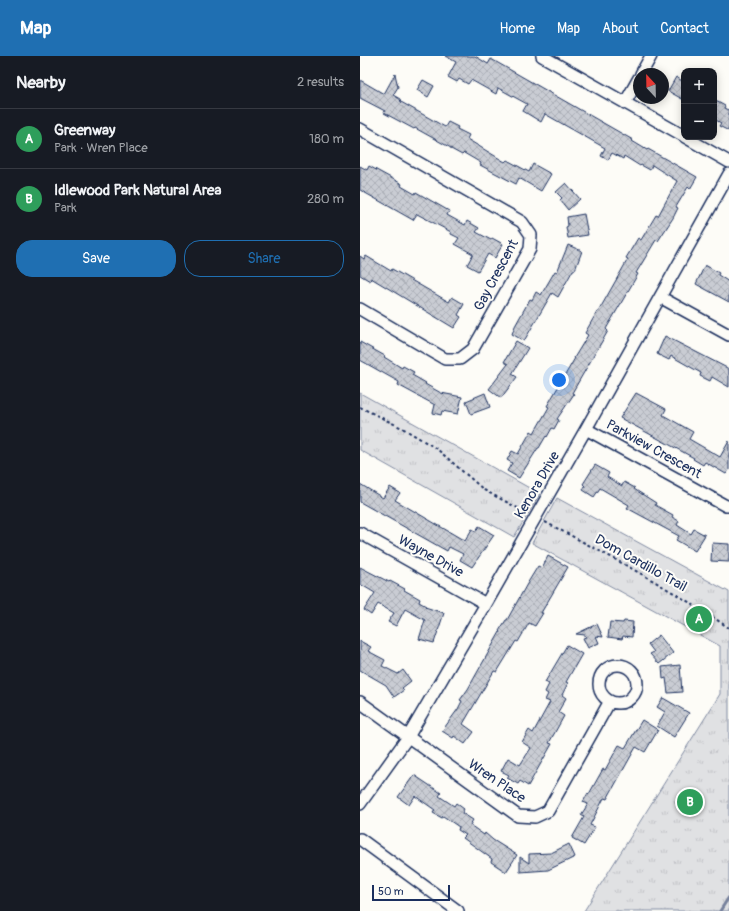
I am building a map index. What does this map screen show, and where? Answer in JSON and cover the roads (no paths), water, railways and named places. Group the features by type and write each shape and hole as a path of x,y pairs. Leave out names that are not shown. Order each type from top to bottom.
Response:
{"street":[{"path":"542,56 681,135"},
{"path":"644,68 651,56"},
{"path":"625,103 633,89"},
{"name":"Gay Crescent","path":"360,129 522,222 532,235 530,249 473,349 460,359 445,359 360,309"},
{"path":"689,140 729,162"},
{"name":"Kenora Drive","path":"360,804 408,737 486,604 729,174"},
{"path":"660,297 729,336"},
{"name":"Parkview Crescent","path":"586,429 726,506 729,506"},
{"name":"Wayne Drive","path":"360,534 486,604"},
{"name":"Wren Place","path":"360,702 518,816 535,817 548,810 610,701"},
{"path":"360,839 458,911"}],"waterway":[{"path":"720,911 729,897"}],"place":[{"name":"Greenway","path":"699,619"},
{"name":"Idlewood Park Natural Area","path":"690,802"}]}
